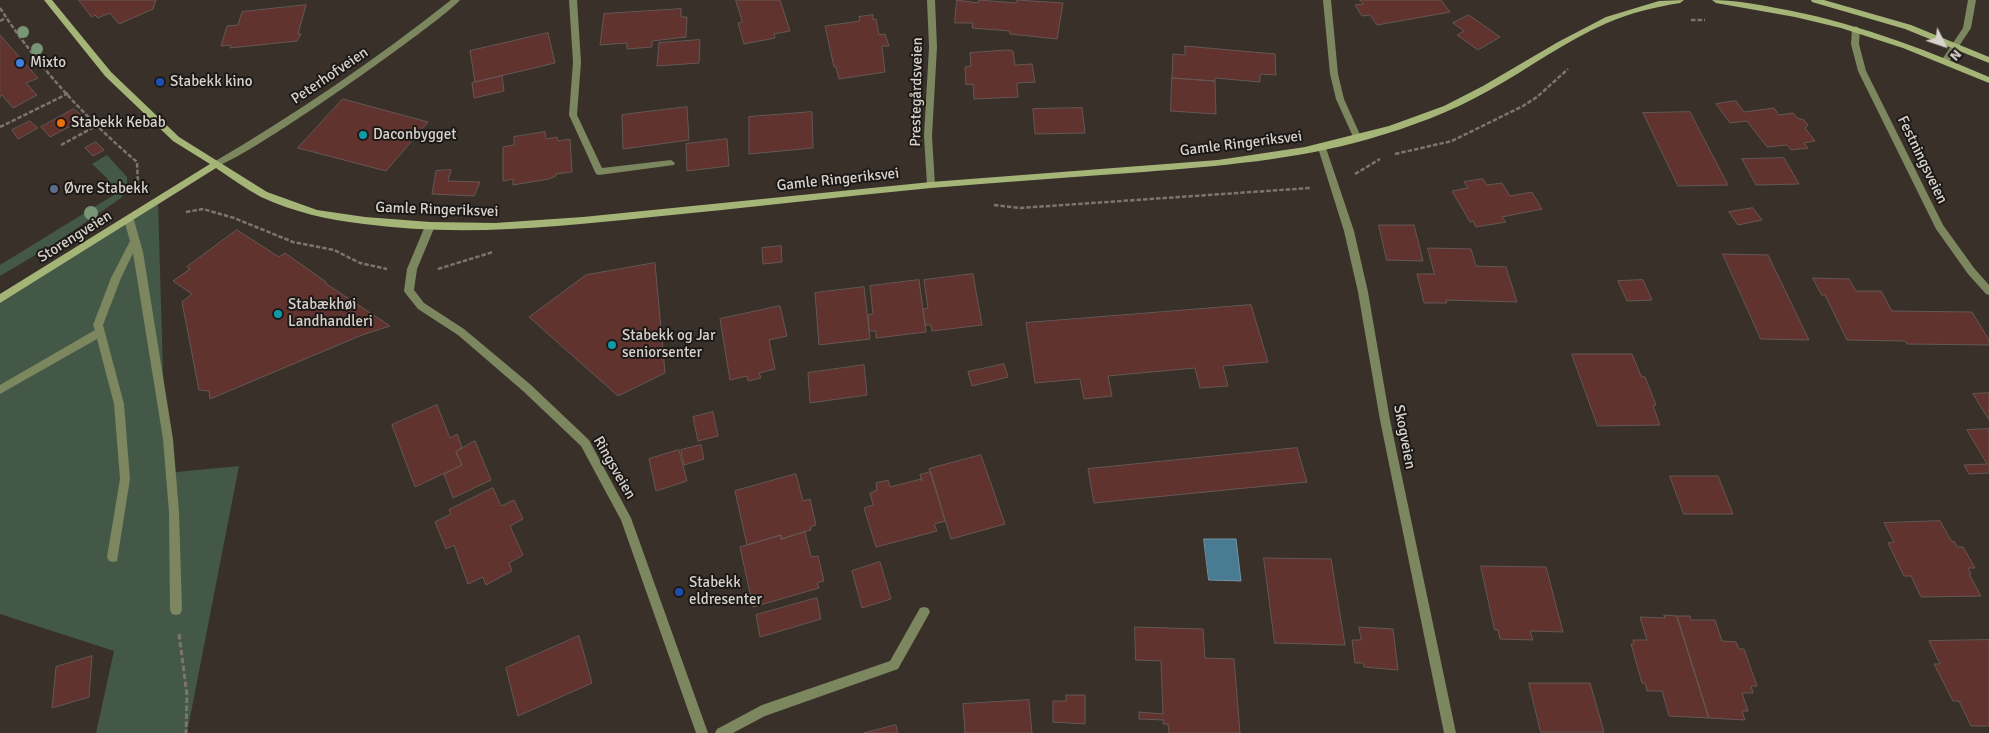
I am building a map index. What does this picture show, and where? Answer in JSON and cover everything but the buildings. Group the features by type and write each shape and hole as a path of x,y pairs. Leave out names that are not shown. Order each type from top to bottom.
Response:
{"main road":[{"name":"Gamle Ringeriksvei","path":"48,0 86,48 133,100 176,139 264,194 291,206 316,213 365,221 430,226 495,227 583,221 932,185 1218,163 1265,158 1322,148 1358,139 1447,108 1476,94 1600,23 1629,11 1680,0"},
{"path":"1716,0 1819,19 1856,29 1945,61 1989,80"},
{"path":"1815,0 1872,15 1955,45 1989,60"},
{"name":"Storengveien","path":"0,299 215,165"}],"street":[{"name":"Peterhofveien","path":"215,165 262,139 404,42 456,0"},
{"path":"573,0 577,62 573,115 599,172 671,164"},
{"name":"Prestegårdsveien","path":"931,0 933,48 928,136 932,185"},
{"path":"1328,0 1334,74 1340,99 1358,139"},
{"path":"1945,61 1967,28 1972,0"},
{"name":"Festningsveien","path":"1856,29 1855,44 1862,71 1939,227 1971,271 1989,291"},
{"name":"Skogveien","path":"1322,148 1349,231 1361,283 1385,420 1450,733"},
{"path":"128,220 135,241 168,439 174,512 176,610"},
{"name":"Ringsveien","path":"430,226 412,269 409,291 421,306 461,332 527,388 585,443 626,518 702,733"},
{"path":"112,558 124,479 119,404 98,325 113,286 135,241"},
{"path":"0,390 100,332"},
{"path":"721,733 762,711 894,665 924,612"}],"path":[{"path":"0,8 34,55 96,126 138,162 138,187"},
{"path":"0,21 6,18"},
{"path":"0,127 69,93"},
{"path":"61,145 96,126"},
{"path":"176,610 187,695 186,733"}],"green space":[{"path":"107,155 127,177 127,188 121,198 54,244 0,276 0,265 114,195 98,187 108,179 92,164"},
{"path":"158,202 166,473 239,466 187,733 96,733 114,651 0,614 0,299"}],"water":[{"path":"1204,539 1236,539 1241,581 1209,580"}],"place":[{"name":"Mixto","path":"20,63"},
{"name":"Stabekk kino","path":"160,82"},
{"name":"Stabekk Kebab","path":"61,123"},
{"name":"Daconbygget","path":"363,135"},
{"name":"Øvre Stabekk","path":"54,189"},
{"name":"Stabækhøi Landhandleri","path":"278,314"},
{"name":"Stabekk og Jar seniorsenter","path":"612,345"},
{"name":"Stabekk eldresenter","path":"679,592"}]}
